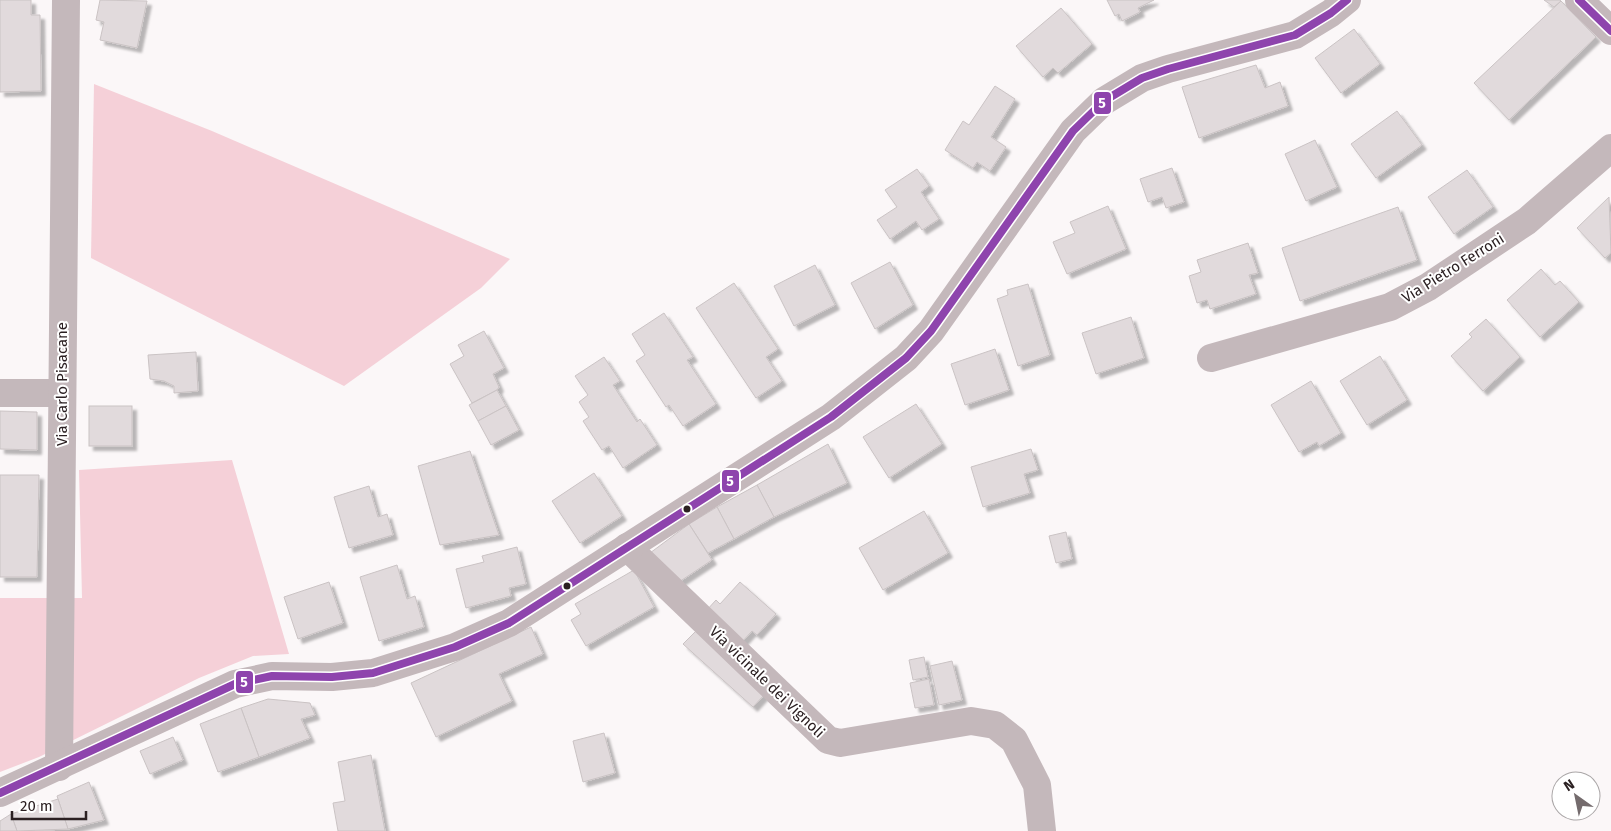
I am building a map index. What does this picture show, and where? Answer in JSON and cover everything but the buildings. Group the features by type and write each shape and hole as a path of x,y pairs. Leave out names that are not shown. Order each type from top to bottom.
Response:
{"street":[{"name":"Via Carlo Pisacane","path":"59,767 66,0"},
{"path":"0,793 235,684 272,676 332,677 361,675 388,670 455,647 509,623 831,418 906,358 930,331 1074,131 1104,101 1142,78 1168,69 1295,35 1332,13 1347,0"},
{"path":"1579,0 1611,31"},
{"name":"Via Pietro Ferroni","path":"1211,358 1398,303 1428,287 1527,221 1611,148"},
{"path":"0,393 62,393"},
{"name":"Via vicinale dei Vignoli","path":"626,547 828,740 840,743 971,722 995,724 1014,740 1037,785 1042,831"}],"shaded area":[{"path":"94,84 212,131 510,259 481,288 344,386 91,258"},
{"path":"232,460 289,654 253,656 199,678 39,757 0,772 0,598 82,598 79,470"}],"transit line":[{"name":"5","path":"0,793 235,684 272,676 332,677 373,673 455,647 509,623 831,417 906,358 931,331 1073,131 1104,101 1142,78 1168,69 1295,35 1331,13 1347,0"},
{"name":"5","path":"1579,0 1611,31"}]}
